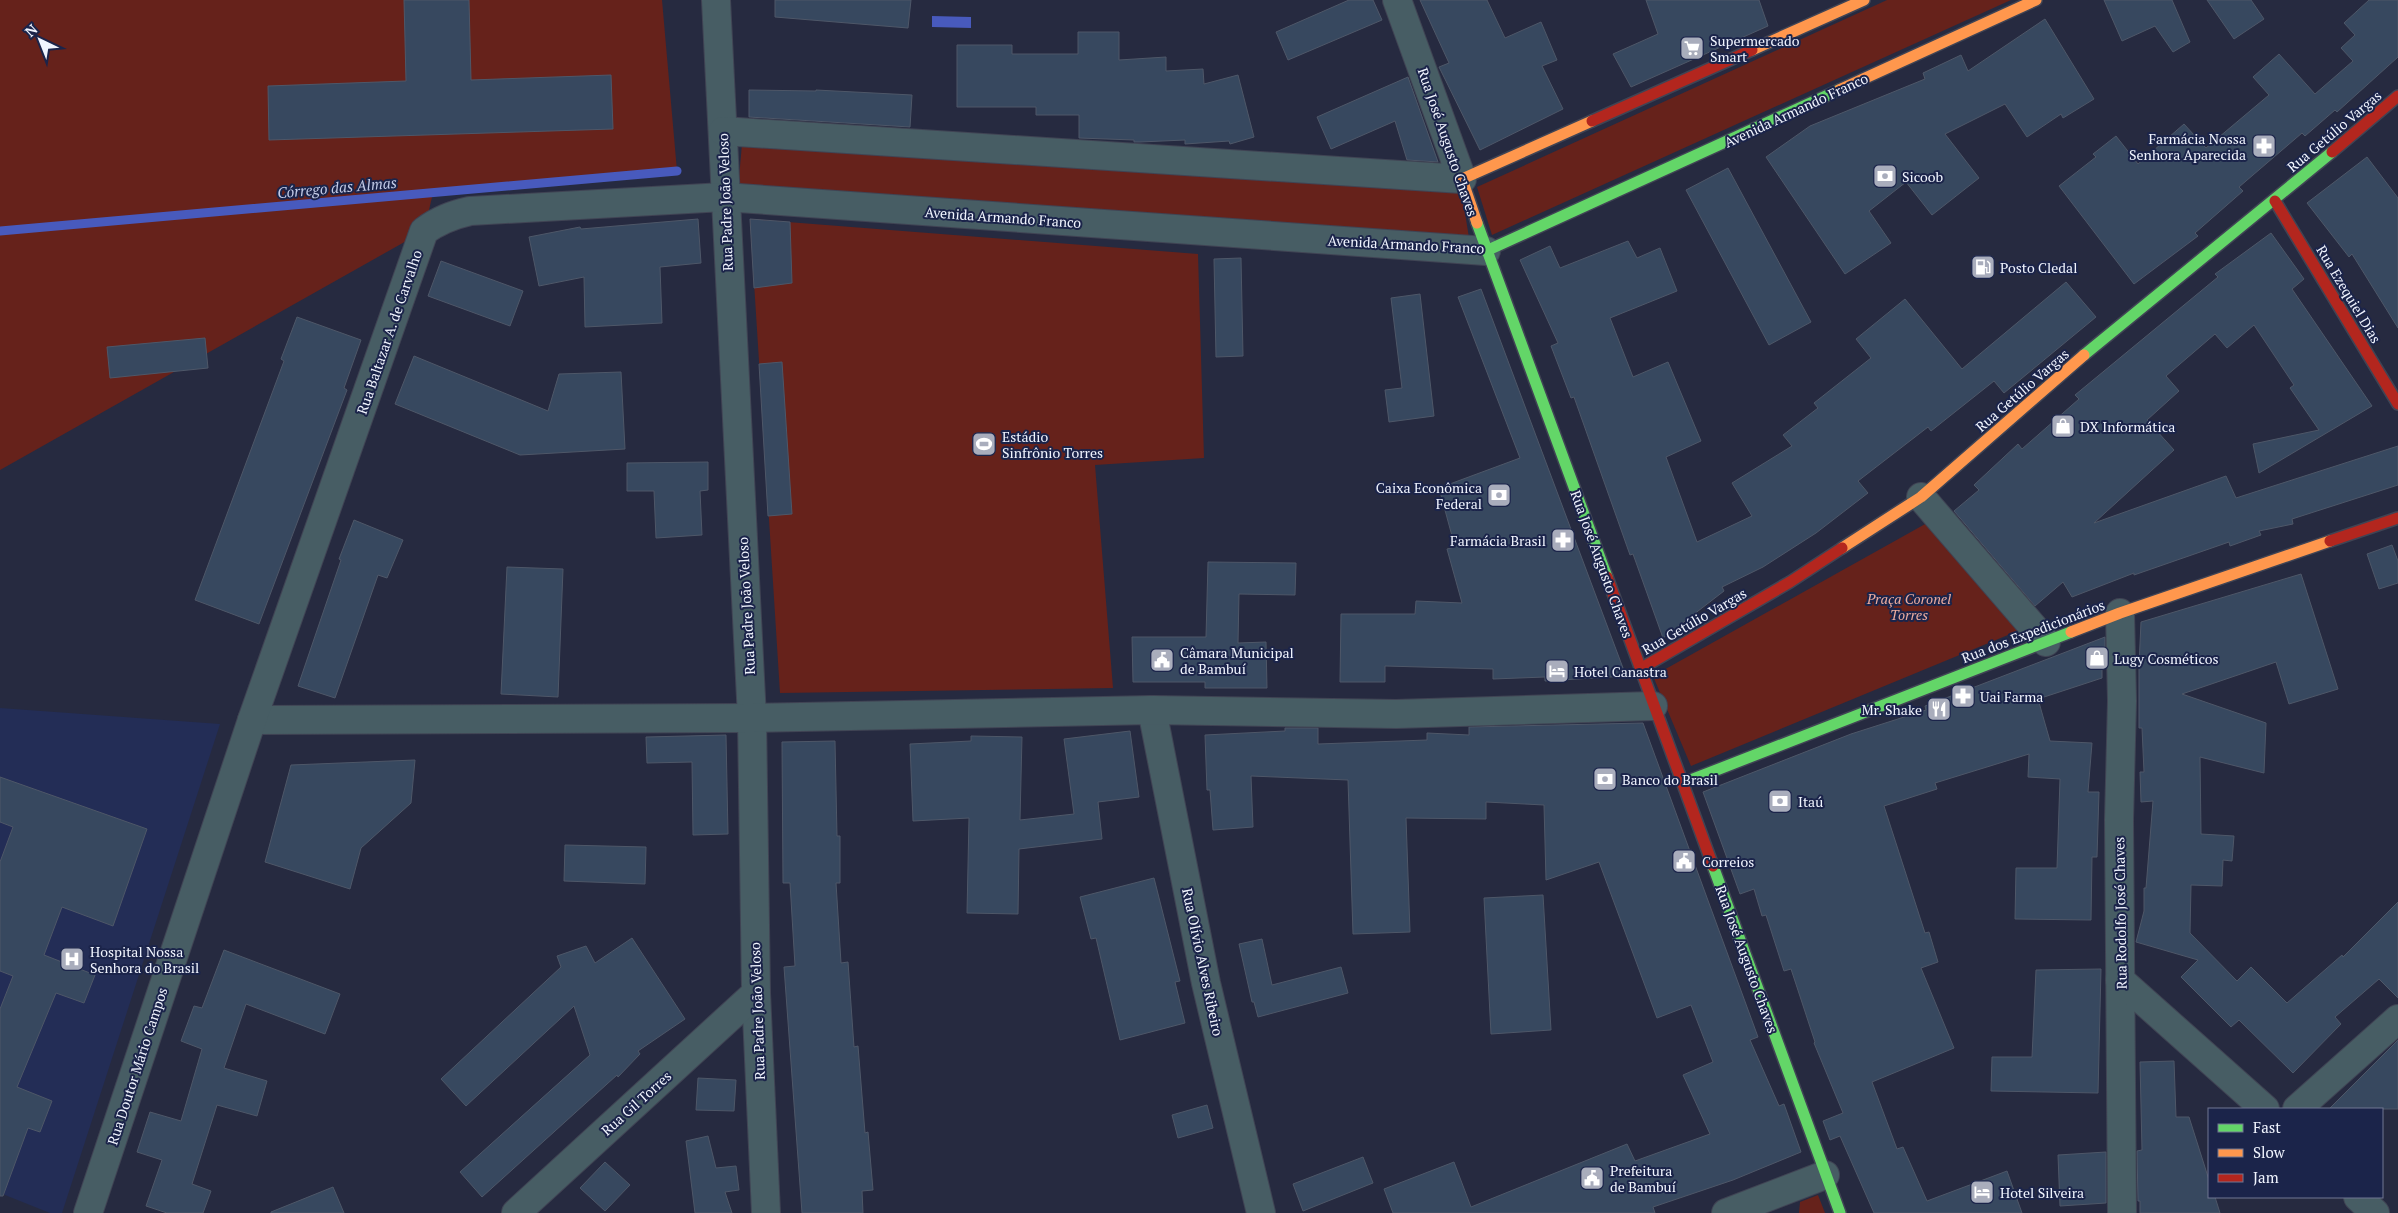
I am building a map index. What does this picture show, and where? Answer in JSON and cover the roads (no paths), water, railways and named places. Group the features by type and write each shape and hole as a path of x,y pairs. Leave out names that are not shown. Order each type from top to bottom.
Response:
{"street":[{"name":"Rua Padre João Veloso","path":"716,0 724,197 752,718 756,993 766,1213"},
{"name":"Rua José Augusto Chaves","path":"1397,0 1486,251 1840,1213"},
{"path":"722,130 1462,179 1864,0"},
{"name":"Avenida Armando Franco","path":"724,197 1486,251 2036,0"},
{"name":"Rua Getúlio Vargas","path":"1640,670 1790,582 1921,497 2096,344 2275,201 2398,96"},
{"name":"Rua Baltazar A. de Carvalho","path":"252,720 424,231 449,216 470,211 724,197"},
{"name":"Rua Ezequiel Dias","path":"2275,201 2398,404"},
{"path":"1921,497 2046,642"},
{"name":"Rua dos Expedicionários","path":"1683,783 2120,613 2398,518"},
{"name":"Rua Rodolfo José Chaves","path":"2120,613 2122,1213"},
{"path":"252,720 752,718 1152,710 1396,714 1653,706"},
{"name":"Rua Olívio Alves Ribeiro","path":"1152,710 1206,983 1261,1213"},
{"name":"Rua Doutor Mário Campos","path":"88,1213 252,720"},
{"path":"2120,980 2264,1108"},
{"name":"Rua Gil Torres","path":"516,1213 756,993"},
{"path":"2298,1108 2398,1019"},
{"path":"1726,1213 1825,1175"},
{"path":"2359,1198 2375,1213"}],"water":[{"path":"932,16 971,17 971,28 932,27"}],"waterway":[{"name":"Córrego das Almas","path":"0,231 677,171"}],"place":[{"name":"Supermercado Smart","path":"1692,48"},
{"name":"Farmácia Nossa Senhora Aparecida","path":"2264,146"},
{"name":"Sicoob","path":"1885,176"},
{"name":"Posto Cledal","path":"1983,267"},
{"name":"DX Informática","path":"2063,426"},
{"name":"Estádio Sinfrônio Torres","path":"984,444"},
{"name":"Caixa Econômica Federal","path":"1499,495"},
{"name":"Farmácia Brasil","path":"1563,540"},
{"name":"Lugy Cosméticos","path":"2097,658"},
{"name":"Câmara Municipal de Bambuí","path":"1162,660"},
{"name":"Hotel Canastra","path":"1557,671"},
{"name":"Uai Farma","path":"1963,696"},
{"name":"Mr. Shake","path":"1939,709"},
{"name":"Banco do Brasil","path":"1605,779"},
{"name":"Itaú","path":"1780,801"},
{"name":"Correios","path":"1684,861"},
{"name":"Hospital Nossa Senhora do Brasil","path":"72,959"},
{"name":"Prefeitura de Bambuí","path":"1592,1178"},
{"name":"Hotel Silveira","path":"1982,1192"}],"park label":[{"name":"Praça Coronel Torres","path":"1909,606"}]}
